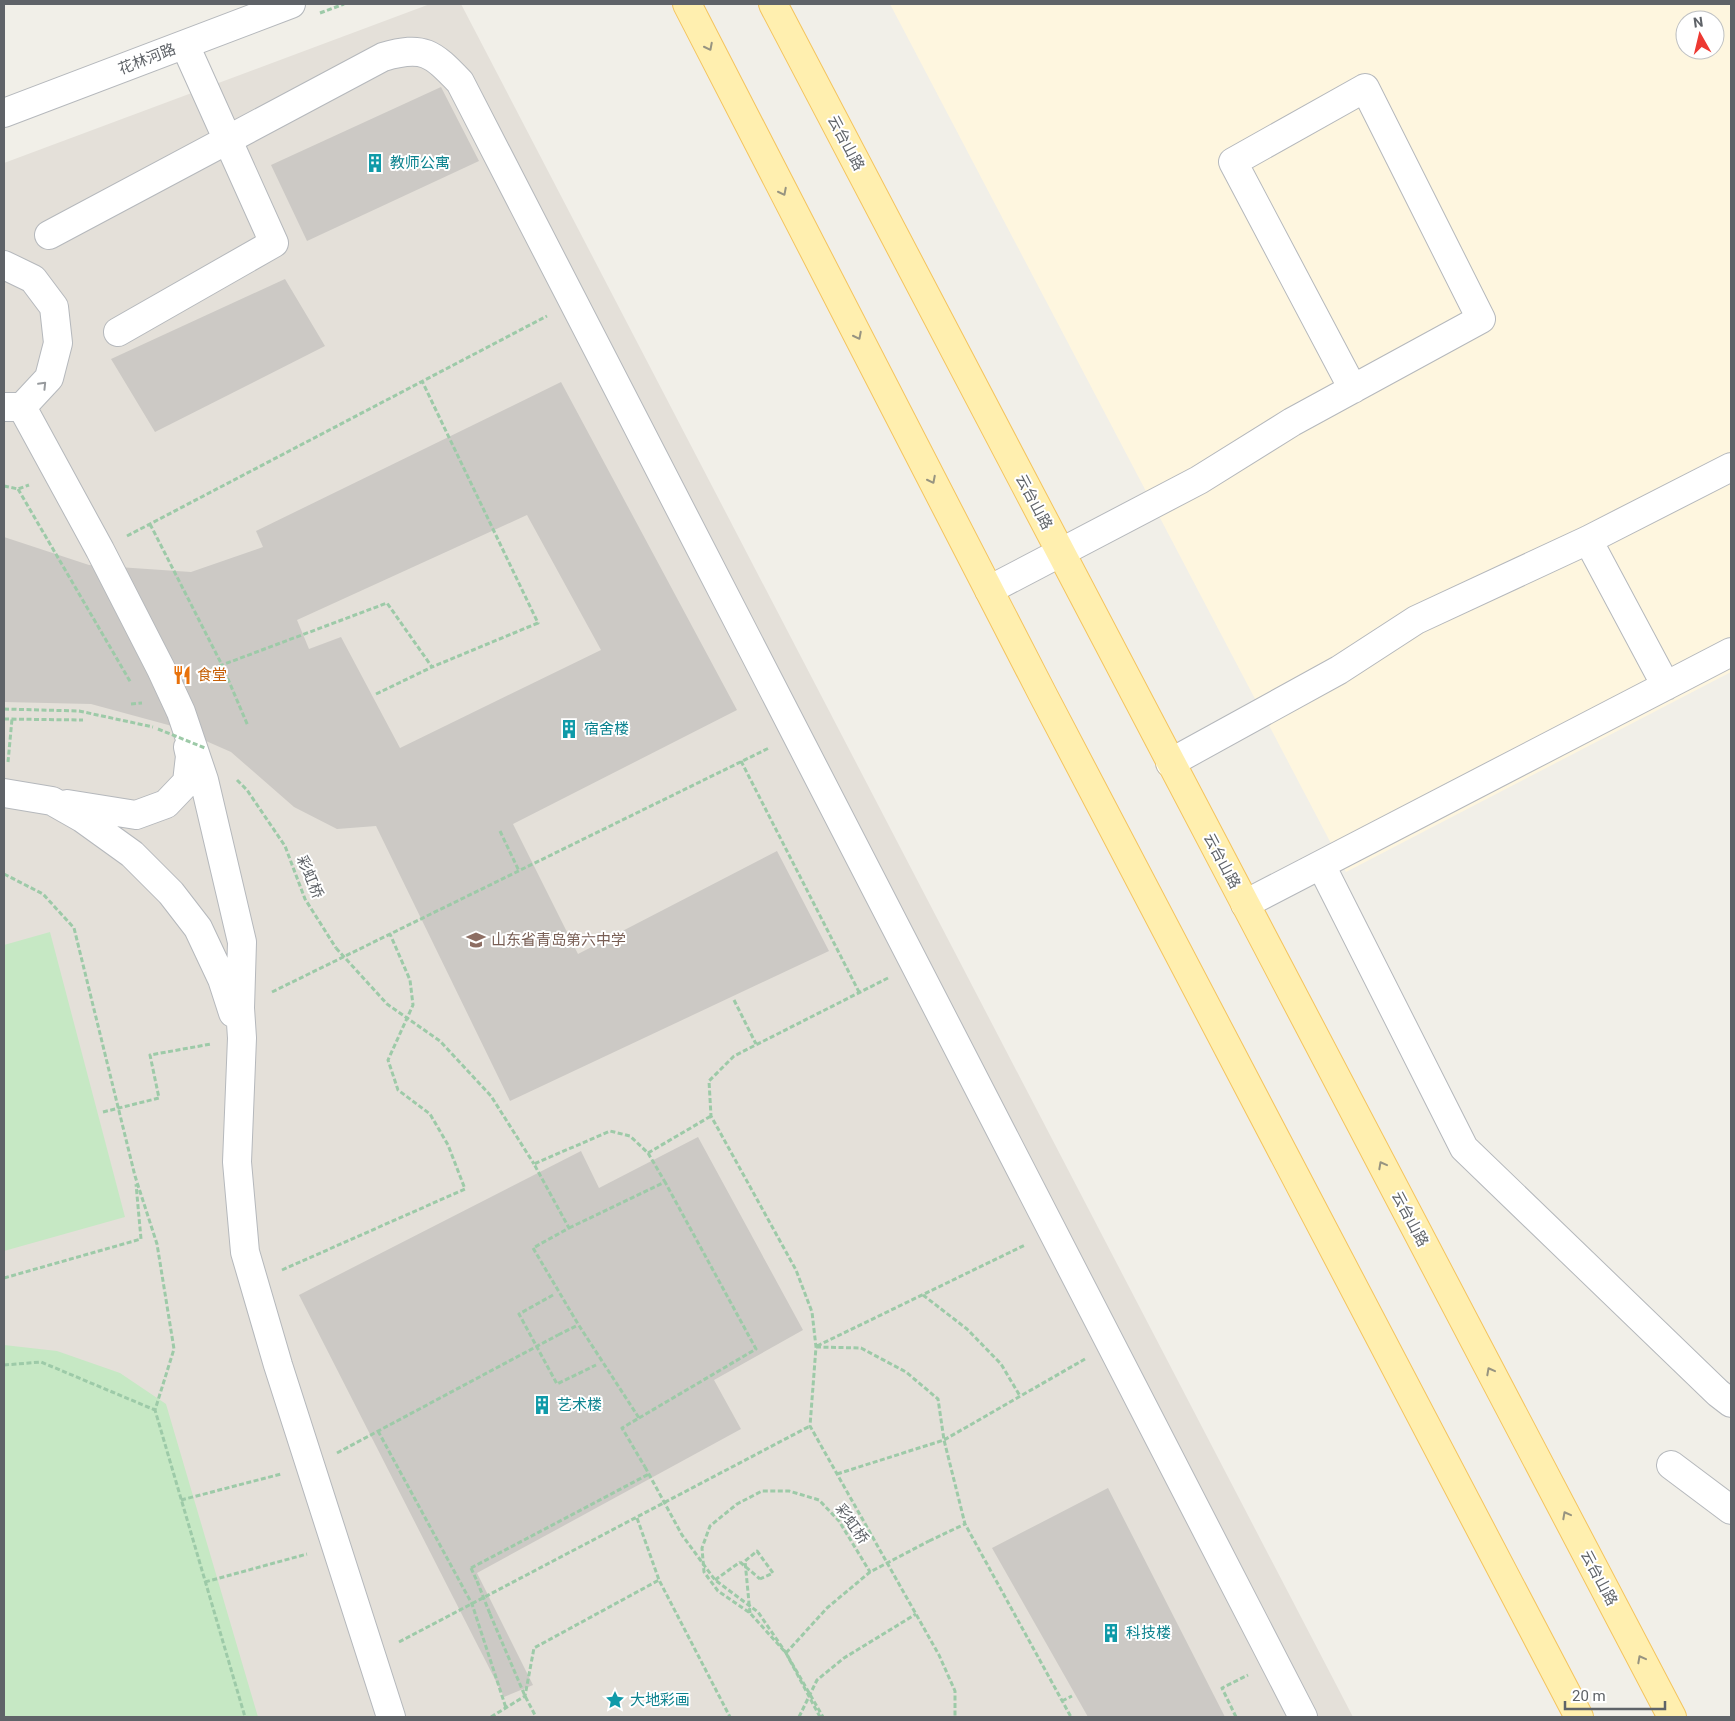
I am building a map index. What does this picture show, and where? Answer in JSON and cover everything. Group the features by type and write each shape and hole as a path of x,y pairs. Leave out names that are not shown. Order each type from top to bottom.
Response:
{"main road":[{"path":"687,4 989,590 1579,1717"},
{"name":"云台山路","path":"773,4 1672,1717"}],"street":[{"name":"花林河路","path":"4,113 291,4"},
{"path":"118,332 274,243 186,45"},
{"path":"49,234 383,57 403,51 422,52 439,60 460,82 1302,1717"},
{"path":"989,590 1199,480 1292,422 1353,389 1482,319 1365,88 1233,162 1353,389"},
{"path":"4,264 33,279 54,308 58,343 49,378 13,407 100,550 162,668 168,686 181,712 204,780 242,942 240,1008 242,1038 237,1162 245,1252 391,1717"},
{"path":"1170,763 1339,670 1416,620 1588,540 1731,467"},
{"path":"1588,540 1666,686"},
{"path":"1245,904 1731,652"},
{"path":"4,793 136,815 166,804 187,782 190,756 181,712"},
{"path":"52,801 82,818 132,854 171,893 198,928 222,979 242,1038"},
{"path":"1321,865 1464,1148 1718,1393 1731,1403"},
{"path":"1671,1465 1731,1510"}],"path":[{"path":"100,550 573,302"},
{"path":"376,694 432,667 538,623 422,381"},
{"path":"4,486 18,489 134,689"},
{"path":"150,524 222,665 248,726"},
{"path":"168,686 387,603 432,667"},
{"path":"139,696 147,709"},
{"path":"131,704 143,703"},
{"path":"4,709 78,712 154,727 205,748 212,755"},
{"path":"4,719 82,720"},
{"path":"4,793 12,719"},
{"path":"240,1008 797,735"},
{"path":"742,761 859,992"},
{"name":"彩虹桥","path":"233,776 247,790 285,846 305,899 336,948 387,1004 440,1041 491,1096 534,1164 569,1228"},
{"path":"500,831 519,871"},
{"path":"4,874 43,894 74,928 135,1176 157,1244 174,1349 154,1410 245,1717"},
{"path":"254,1282 465,1189 448,1145 430,1114 398,1090 388,1060 414,1005 410,980 390,934"},
{"path":"915,964 734,1056 709,1080 711,1116 796,1270 812,1312 816,1346 810,1426 939,1655 955,1691 955,1717"},
{"path":"734,1000 756,1044"},
{"path":"103,1112 159,1098 150,1054 242,1038"},
{"path":"648,1153 711,1116"},
{"path":"534,1164 610,1131 630,1136 648,1153 756,1349 622,1428 682,1535 715,1580 758,1612 786,1652 821,1717"},
{"path":"4,1278 141,1239 135,1176"},
{"path":"639,1418 577,1325 532,1248 665,1182"},
{"path":"816,1346 1052,1232"},
{"path":"553,1295 519,1314 557,1384 596,1365"},
{"path":"923,1295 967,1329 1001,1364 1020,1396"},
{"path":"181,1500 311,1467 577,1325"},
{"path":"837,1474 944,1440 1110,1344"},
{"path":"816,1346 861,1348 906,1372 938,1399 944,1440 965,1524 1071,1717"},
{"path":"4,1364 41,1362 154,1410"},
{"path":"371,1657 810,1426"},
{"path":"378,1431 472,1604 506,1708"},
{"path":"536,1717 514,1671 471,1568 649,1474"},
{"name":"彩虹桥","path":"786,1652 750,1613 718,1591 704,1572 702,1548 710,1526 737,1504 762,1491 789,1491 819,1500 839,1521 870,1572"},
{"path":"637,1518 659,1580 730,1717"},
{"path":"786,1652 827,1608 870,1572 965,1524"},
{"path":"205,1582 336,1546"},
{"path":"715,1580 740,1562 760,1579 772,1573 757,1551 745,1561 750,1613"},
{"path":"491,1717 525,1696 534,1648 659,1580"},
{"path":"799,1717 816,1680 844,1658 916,1614"},
{"path":"786,1652 821,1717"},
{"path":"1222,1688 1236,1717"},
{"path":"1062,1701 1072,1696"}],"shaded area":[{"name":"山东省青岛第六中学","path":"430,4 461,4 1353,1717 4,1717 4,163"},
{"path":"890,4 1731,4 1731,672 1346,872"}],"green space":[{"path":"50,932 125,1217 4,1251 4,945"},
{"path":"4,1345 57,1351 120,1373 166,1404 258,1717 4,1717"}],"building":[{"name":"教师公寓","path":"441,87 479,161 307,241 271,165"},
{"path":"285,279 325,346 155,432 111,359"},
{"name":"宿舍楼","path":"561,382 737,710 513,824 578,954 777,851 829,951 510,1101 376,826 337,829 294,807 231,752 172,726 91,704 4,702 4,537 89,565 191,572 263,547 256,531","holes":["527,515 601,650 400,748 341,637 309,649 297,620"]},
{"name":"艺术楼","path":"698,1137 803,1330 714,1380 741,1429 477,1573 533,1685 504,1697 299,1295 581,1151 599,1188"},
{"name":"科技楼","path":"1108,1488 1225,1717 1088,1717 992,1548"}],"place":[{"name":"教师公寓","path":"375,163"},
{"name":"食堂","path":"182,675"},
{"name":"宿舍楼","path":"569,729"},
{"name":"山东省青岛第六中学","path":"476,940"},
{"name":"艺术楼","path":"542,1405"},
{"name":"科技楼","path":"1111,1633"},
{"name":"大地彩画","path":"615,1700"}]}
